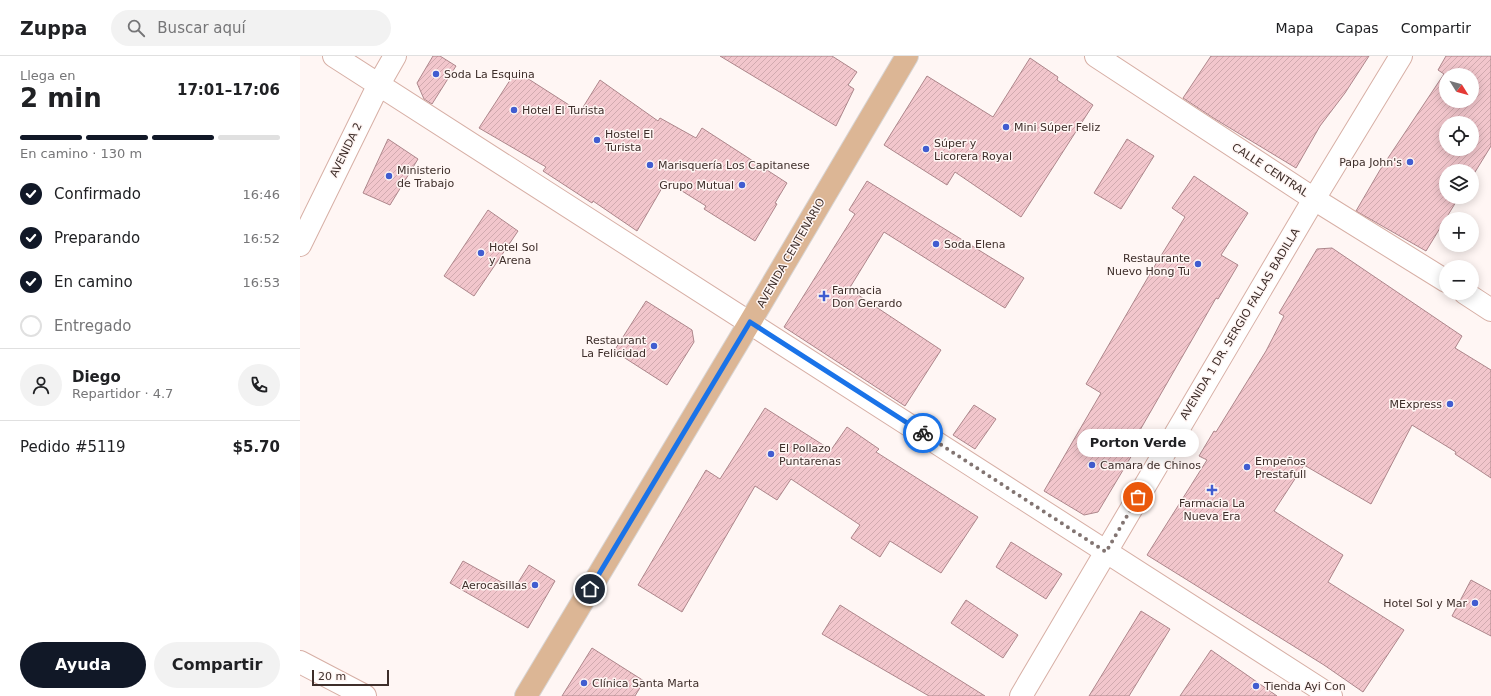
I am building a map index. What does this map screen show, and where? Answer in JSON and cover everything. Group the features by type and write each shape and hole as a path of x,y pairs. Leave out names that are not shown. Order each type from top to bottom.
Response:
{"main road":[{"name":"AVENIDA CENTENARIO","path":"526,696 907,56"}],"street":[{"path":"334,56 1331,696"},
{"name":"AVENIDA 2","path":"300,245 379,84 395,56"},
{"name":"CALLE CENTRAL","path":"1096,56 1314,199 1439,277"},
{"name":"AVENIDA 1 DR. SERGIO FALLAS BADILLA","path":"1021,696 1314,199 1401,56"},
{"path":"1476,300 1491,310"},
{"path":"300,662 365,696"}],"building":[{"name":"Soda La Esquina","path":"433,56 440,56 456,66 432,104 424,99 417,83"},
{"path":"720,56 832,56 857,72 848,85 854,89 836,126"},
{"path":"1211,56 1369,56 1345,93 1320,126 1296,168 1183,98"},
{"path":"1446,56 1491,56 1491,146 1479,166 1479,164 1439,164 1439,204 1455,204 1450,212 1439,212 1439,230 1426,251 1356,211 1380,170 1439,82 1439,108 1479,108 1479,68 1439,68"},
{"path":"1030,58 1058,77 1057,80 1093,105 1021,217 955,172 947,185 884,145 927,76 993,117"},
{"path":"516,71 580,112 600,80 658,121 660,118 696,138 702,128 787,183 775,203 777,204 755,241 704,209 706,206 666,181 637,231 593,201 592,203 543,171 546,167 479,128"},
{"name":"Ministerio de Trabajo","path":"388,139 418,159 390,205 363,193"},
{"path":"1127,139 1154,156 1121,209 1094,193"},
{"path":"1194,176 1248,213 1221,255 1238,265 1218,299 1216,298 1136,437 1141,440 1098,512 1084,515 1044,491 1101,393 1086,384 1185,217 1172,208"},
{"path":"867,181 1024,278 1005,308 884,232 849,289 941,350 905,406 784,327 855,214 849,210"},
{"name":"Hotel Sol y Arena","path":"488,210 518,231 474,296 444,276"},
{"path":"1332,248 1462,336 1455,348 1491,370 1491,478 1455,454 1456,452 1412,425 1371,504 1304,465 1274,511 1343,555 1328,582 1404,630 1363,692 1324,665 1147,555 1207,460 1199,456 1214,431 1216,432 1266,351 1284,316 1279,313 1317,249"},
{"name":"Restaurant La Felicidad","path":"646,301 692,330 694,342 667,385 614,351"},
{"path":"974,405 996,419 975,449 953,435"},
{"path":"765,408 831,450 847,427 879,449 876,452 978,517 941,573 890,541 880,557 851,538 860,525 791,479 777,500 755,486 682,612 638,585 706,470 720,479"},
{"path":"1011,542 1062,574 1046,599 996,567"},
{"path":"463,561 514,589 529,565 555,581 528,628 450,583"},
{"name":"Hotel Sol y Mar","path":"1471,580 1491,591 1491,636 1452,616"},
{"path":"966,600 1018,635 1003,658 951,623"},
{"path":"840,605 985,696 929,696 822,634"},
{"path":"1141,611 1170,629 1129,696 1089,696"},
{"path":"592,648 644,681 635,696 562,696"},
{"path":"1211,650 1277,696 1180,696"}],"way so far":[{"path":"923,433 1106,552 1138,497"}],"place":[{"name":"Soda La Esquina","path":"436,74"},
{"name":"Hotel El Turista","path":"514,110"},
{"name":"Mini Súper Feliz","path":"1006,127"},
{"name":"Hostel El Turista","path":"597,140"},
{"name":"Súper y Licorera Royal","path":"926,149"},
{"name":"Papa John's","path":"1410,162"},
{"name":"Marisquería Los Capitanese","path":"650,165"},
{"name":"Ministerio de Trabajo","path":"389,176"},
{"name":"Grupo Mutual","path":"742,185"},
{"name":"Soda Elena","path":"936,244"},
{"name":"Hotel Sol y Arena","path":"481,253"},
{"name":"Restaurante Nuevo Hong Tu","path":"1198,264"},
{"name":"Farmacia Don Gerardo","path":"824,296"},
{"name":"Restaurant La Felicidad","path":"654,346"},
{"name":"MExpress","path":"1450,404"},
{"name":"El Pollazo Puntarenas","path":"771,454"},
{"name":"Camara de Chinos","path":"1092,465"},
{"name":"Empeños Prestafull","path":"1247,467"},
{"name":"Farmacia La Nueva Era","path":"1212,490"},
{"name":"Porton Verde","path":"1138,497"},
{"name":"Aerocasillas","path":"535,585"},
{"name":"Hotel Sol y Mar","path":"1475,603"},
{"name":"Clínica Santa Marta","path":"584,683"},
{"name":"Tienda Ayi Con","path":"1256,686"}],"route":[{"path":"590,589 750,322 923,433"}]}
